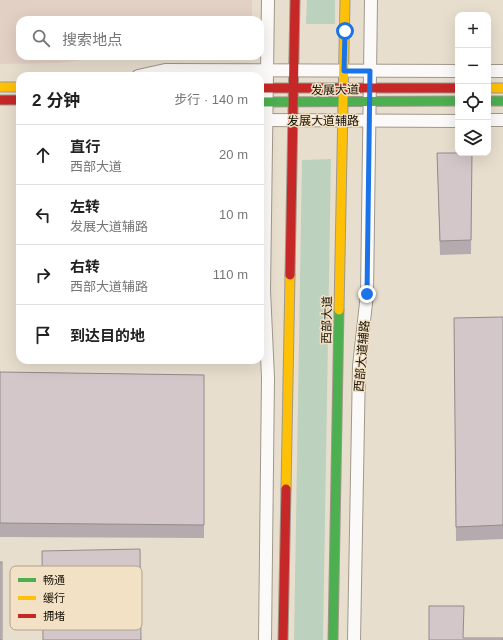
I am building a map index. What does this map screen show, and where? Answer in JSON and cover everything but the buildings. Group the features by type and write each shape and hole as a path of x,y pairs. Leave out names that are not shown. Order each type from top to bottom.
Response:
{"main road":[{"path":"283,640 295,0"},
{"name":"西部大道","path":"333,640 345,0"},
{"path":"0,87 16,87"},
{"name":"发展大道","path":"264,88 455,88"},
{"path":"491,88 503,88"},
{"path":"0,100 16,100"},
{"name":"发展大道","path":"264,102 455,101"},
{"path":"491,101 503,101"}],"street":[{"path":"264,82 266,71 268,0"},
{"name":"西部大道辅路","path":"354,640 359,366 367,294 371,0"},
{"path":"155,72 164,70 455,71"},
{"path":"491,71 503,71"},
{"name":"发展大道辅路","path":"264,120 455,120"},
{"path":"491,120 503,120"},
{"path":"264,290 268,378 265,640"}],"shaded area":[{"path":"0,0 252,0 252,16 16,16 16,60 83,60 57,63 0,64"}],"green space":[{"path":"307,0 335,0 335,24 306,24"},
{"path":"331,159 323,640 294,640 302,160"}],"traffic: fast":[{"path":"264,102 455,101"},
{"path":"491,101 503,101"},
{"path":"333,640 339,310"}],"traffic: slow":[{"path":"339,310 345,0"},
{"path":"0,87 16,87"},
{"path":"491,88 503,88"},
{"path":"286,489 290,275"}],"traffic: jam":[{"path":"290,275 295,0"},
{"path":"264,88 455,88"},
{"path":"0,100 16,100"},
{"path":"283,640 286,489"}],"route":[{"path":"345,31 344,71 370,71 367,294"}]}
